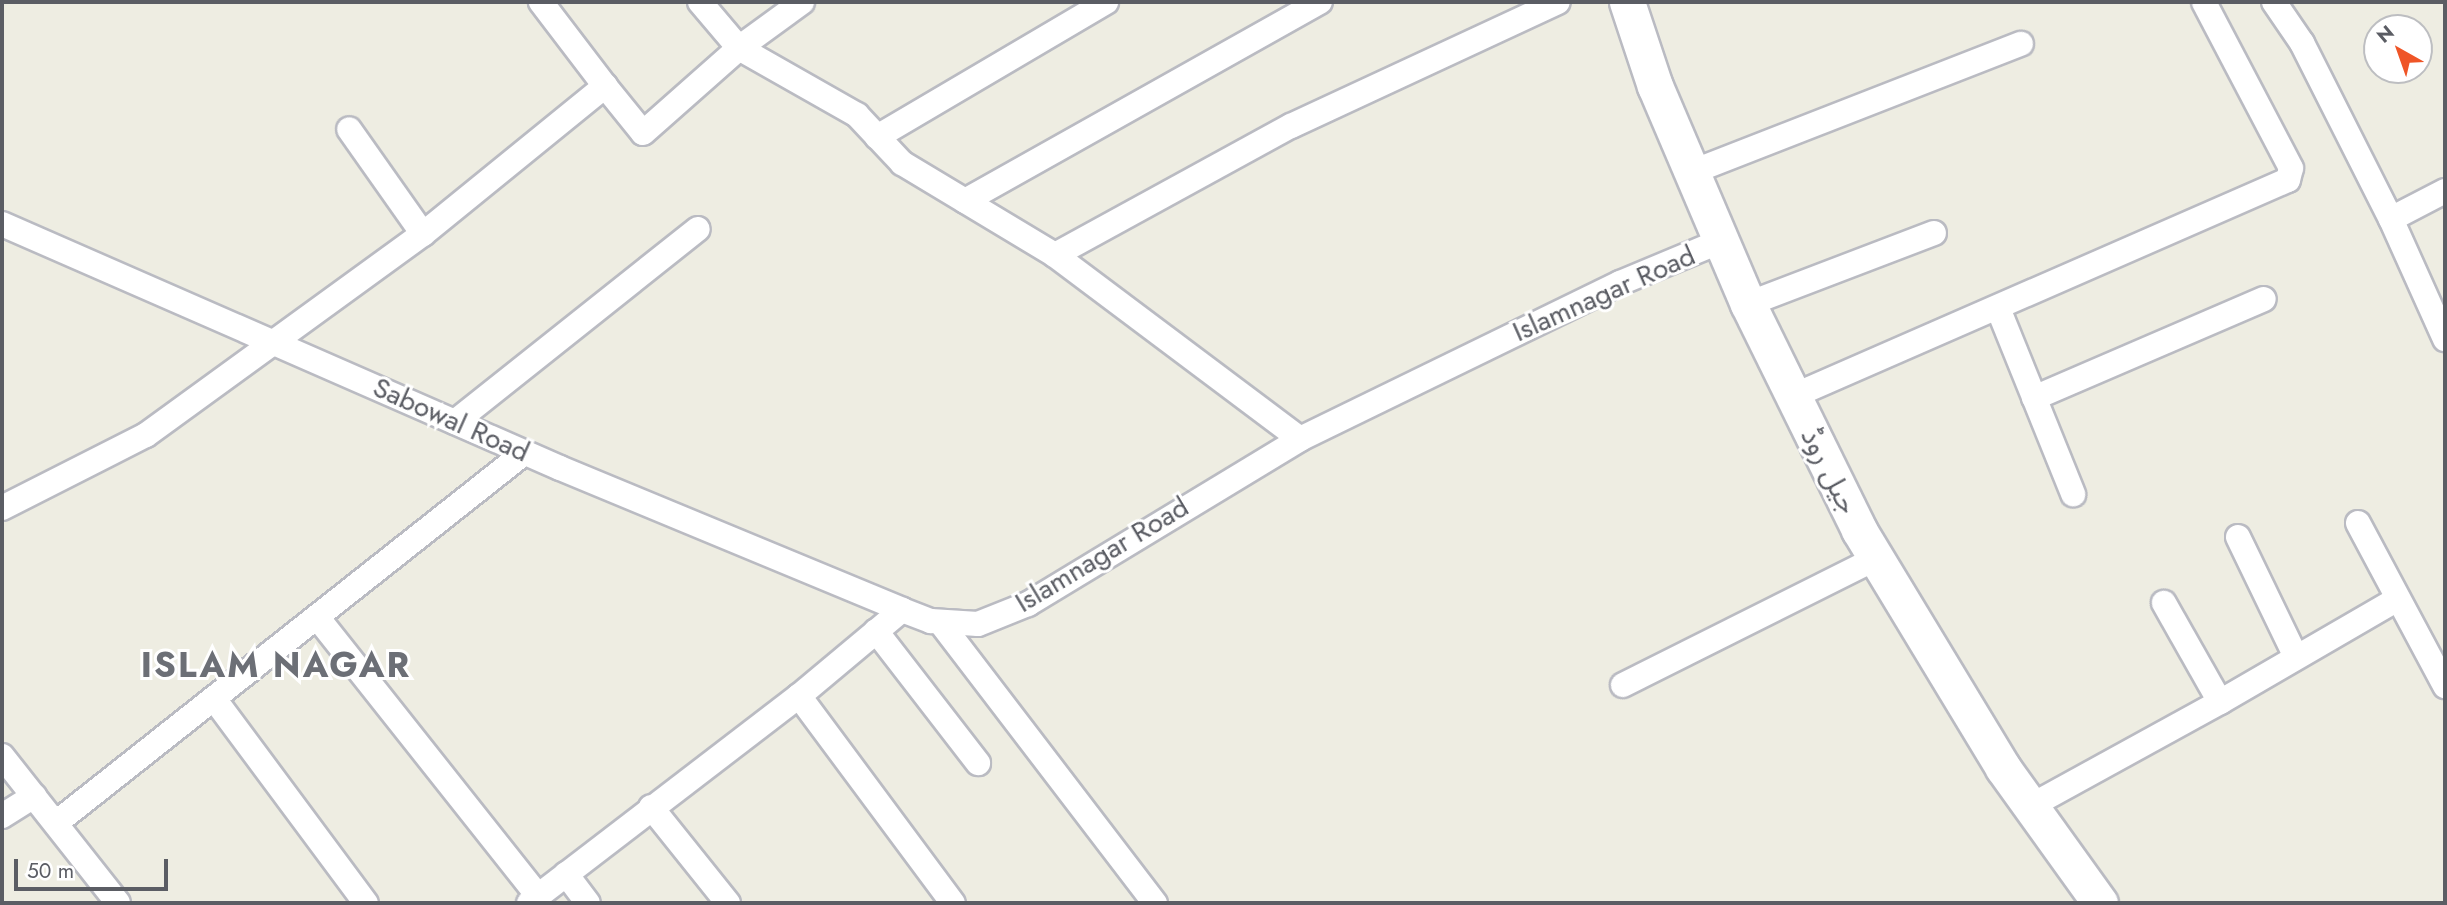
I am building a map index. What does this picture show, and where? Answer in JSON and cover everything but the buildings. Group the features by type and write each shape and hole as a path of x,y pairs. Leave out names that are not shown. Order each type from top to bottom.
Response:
{"main road":[{"name":"جیل روڈ","path":"1627,2 1692,172 1748,304 1791,397 1875,559 2029,807 2100,903"}],"street":[{"path":"541,2 643,133 739,48 802,2"},
{"path":"700,2 739,48 857,115 902,163 1055,255 1300,439"},
{"path":"877,137 1106,2"},
{"path":"965,201 1320,2"},
{"path":"1055,255 1291,126 1558,2"},
{"path":"1791,397 2288,180 2291,168 2204,2"},
{"path":"2274,2 2302,43 2391,219 2445,340"},
{"path":"1692,172 2021,44"},
{"path":"6,498 146,435 423,234 605,86"},
{"path":"349,129 423,234"},
{"path":"2391,219 2445,191"},
{"name":"Sabowal Road","path":"2,224 274,341 524,453 902,610"},
{"path":"455,422 698,229"},
{"path":"1748,304 1934,233"},
{"name":"Islamnagar Road","path":"902,610 940,622 978,624 1028,604 1300,439 1620,284 1721,241"},
{"path":"2034,398 2264,299"},
{"path":"1998,308 2073,494"},
{"path":"56,823 215,700 524,453"},
{"path":"2358,523 2396,600 2445,686"},
{"path":"2238,537 2296,657"},
{"path":"1623,685 1875,559"},
{"path":"2029,807 2220,702 2396,600"},
{"path":"2164,603 2220,702"},
{"path":"317,617 533,900 799,696 902,610"},
{"path":"940,622 1155,903"},
{"path":"876,631 978,763"},
{"path":"799,696 953,903"},
{"path":"215,700 366,903"},
{"path":"2,755 118,903"},
{"path":"2,816 34,796"},
{"path":"651,807 728,903"},
{"path":"566,874 589,903"}],"district":[{"name":"ISLAM NAGAR","path":"276,665"}]}
